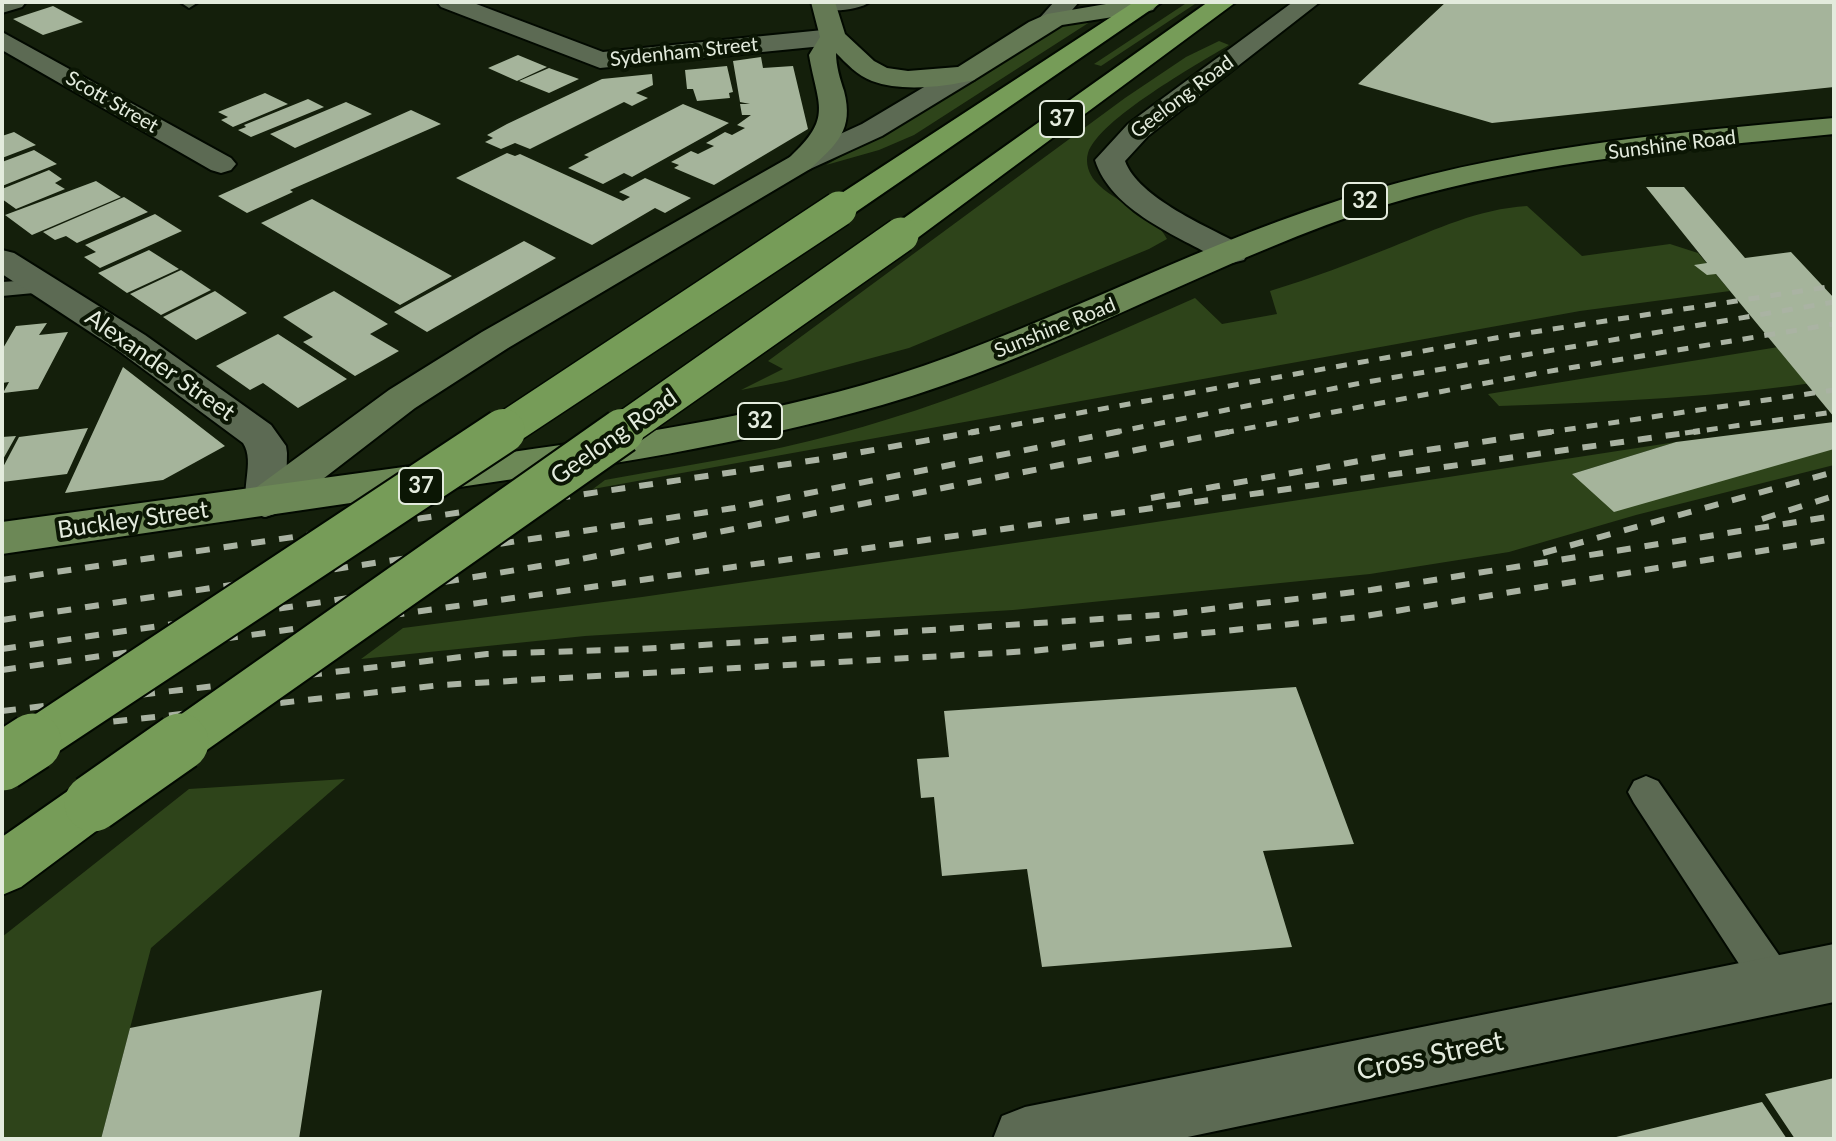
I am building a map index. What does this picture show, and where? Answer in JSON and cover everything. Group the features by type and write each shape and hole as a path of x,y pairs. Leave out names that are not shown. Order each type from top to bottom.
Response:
{"highway":[{"name":"Geelong Road","path":"2,869 901,235 1224,2"},
{"name":"37","path":"2,762 1148,4"}],"main road":[{"name":"Sunshine Road","path":"265,502 575,457 785,417 874,394 1039,336 1347,207 1449,178 1566,157 1834,126"},
{"name":"Buckley Street","path":"2,538 265,502"}],"street":[{"path":"2,6 14,2"},
{"name":"Sydenham Street","path":"449,2 600,60 833,37"},
{"path":"265,502 402,399 482,348 800,163 872,130 1049,21 1067,2"},
{"name":"Geelong Road","path":"1232,253 1131,192 1113,172 1110,160 1138,130 1308,2"},
{"path":"823,4 833,37 865,67 880,75 918,79 965,74"},
{"path":"1049,21 1148,4"},
{"path":"800,163 819,146 835,125 836,113 822,55 833,37"},
{"name":"Scott Street","path":"2,40 221,164"},
{"name":"Alexander Street","path":"2,260 47,286 183,377 257,434 267,453 265,502"},
{"name":"Cross Street","path":"1025,1139 1834,973"}],"lane":[{"path":"823,4 862,2"},
{"path":"2,289 47,286"},
{"path":"1646,792 1776,985"}],"green space":[{"path":"1188,2 1198,2 1101,66 1094,64"},
{"path":"1093,20 914,135 879,150 826,165 917,114 1059,27"},
{"path":"1219,41 1229,45 1129,109 1096,139 1088,153 1088,168 1095,181 1152,221 1167,239 909,348 741,390 783,369 768,361 1125,98 1186,57"},
{"path":"1527,206 1582,256 1670,244 1698,253 1730,291 1580,311 593,489 605,480 784,447 890,419 993,383 1195,298 1222,324 1277,314 1270,291 1347,265 1458,221 1492,211"},
{"path":"1834,338 1834,380 1708,395 1499,406 1488,394"},
{"path":"1676,442 1572,474 1834,449 1834,465 1636,515 1509,552 1370,574 1013,610 585,636 361,659 403,628 1091,532"},
{"path":"345,779 151,948 101,1139 2,1139 2,937 189,789"}],"building":[{"path":"1446,2 1834,2 1834,87 1492,123 1358,84"},
{"path":"53,6 83,22 43,35 13,19"},
{"path":"518,55 547,67 517,81 488,68"},
{"path":"761,57 763,68 793,66 808,129 714,185 674,168 679,165 671,162 691,151 698,154 714,146 706,143 725,132 732,135 745,128 737,125 751,115 742,115 740,104 750,104 740,102 733,61"},
{"path":"727,66 733,92 729,93 730,98 697,101 693,89 687,89 685,70"},
{"path":"549,68 579,79 549,93 519,81"},
{"path":"652,74 653,85 636,93 648,98 632,106 624,102 530,149 515,143 501,149 485,142 493,138 487,135 507,124 602,79"},
{"path":"265,93 288,104 233,127 221,120 228,117 218,112"},
{"path":"308,99 324,107 251,137 238,130 246,127 244,125"},
{"path":"346,102 372,114 295,148 270,134"},
{"path":"683,104 729,123 632,177 624,173 603,184 568,168 589,157 584,155"},
{"path":"411,110 441,124 290,190 293,192 247,213 218,196"},
{"path":"14,132 36,145 2,158 2,136"},
{"path":"34,150 57,164 2,186 2,162"},
{"path":"507,153 520,154 623,201 630,197 619,192 645,178 691,198 665,213 655,208 592,245 456,178"},
{"path":"49,170 62,179 55,183 65,189 16,209 2,199 2,189"},
{"path":"96,181 121,197 32,235 5,215"},
{"path":"1646,187 1684,187 1745,258 1791,252 1834,298 1834,417 1716,274 1707,275 1694,265 1707,263"},
{"path":"124,197 148,212 77,243 66,236 55,240 43,232"},
{"path":"312,199 452,276 400,305 261,223"},
{"path":"155,214 182,231 100,268 84,257 96,252 85,245"},
{"path":"524,241 556,258 427,332 394,312"},
{"path":"149,250 179,269 127,293 98,273"},
{"path":"181,270 211,290 161,315 130,294"},
{"path":"215,291 247,313 196,340 163,317"},
{"path":"334,291 388,324 370,334 399,351 355,376 303,342 313,337 283,317"},
{"path":"47,323 39,335 68,332 38,389 3,393 9,382 2,383 2,350 16,326"},
{"path":"278,334 347,379 298,408 263,383 250,390 216,366"},
{"path":"123,367 225,446 163,480 65,493"},
{"path":"1834,422 1834,449 1614,512 1572,474 1676,442"},
{"path":"88,428 67,474 2,482 2,469 19,437"},
{"path":"16,436 2,461 2,437"},
{"path":"1296,687 1354,844 1263,851 1292,947 1042,967 1027,869 942,876 934,797 921,798 917,759 949,757 944,711"},
{"path":"322,990 299,1139 101,1139 130,1028"},
{"path":"1834,1078 1834,1139 1795,1139 1765,1094"},
{"path":"1762,1102 1787,1139 1612,1139 1612,1138"}],"railway":[{"path":"968,433 1501,337 1834,286"},
{"path":"1121,431 1361,383 1834,302"},
{"path":"1223,433 1539,373 1834,324"},
{"path":"1543,433 1834,390"},
{"path":"1685,433 1834,412"},
{"path":"2,580 829,458 979,431"},
{"path":"2,620 734,508 1121,431"},
{"path":"1111,433 1121,431"},
{"path":"2,649 330,601 576,560 1233,431"},
{"path":"1151,498 1393,455 1556,431"},
{"path":"2,670 1700,431"},
{"path":"1543,553 1834,472"},
{"path":"1762,519 1834,496"},
{"path":"2,711 487,654 640,649 1161,615 1371,590 1834,516"},
{"path":"2,734 441,685 1031,651 1359,617 1834,539"}]}
